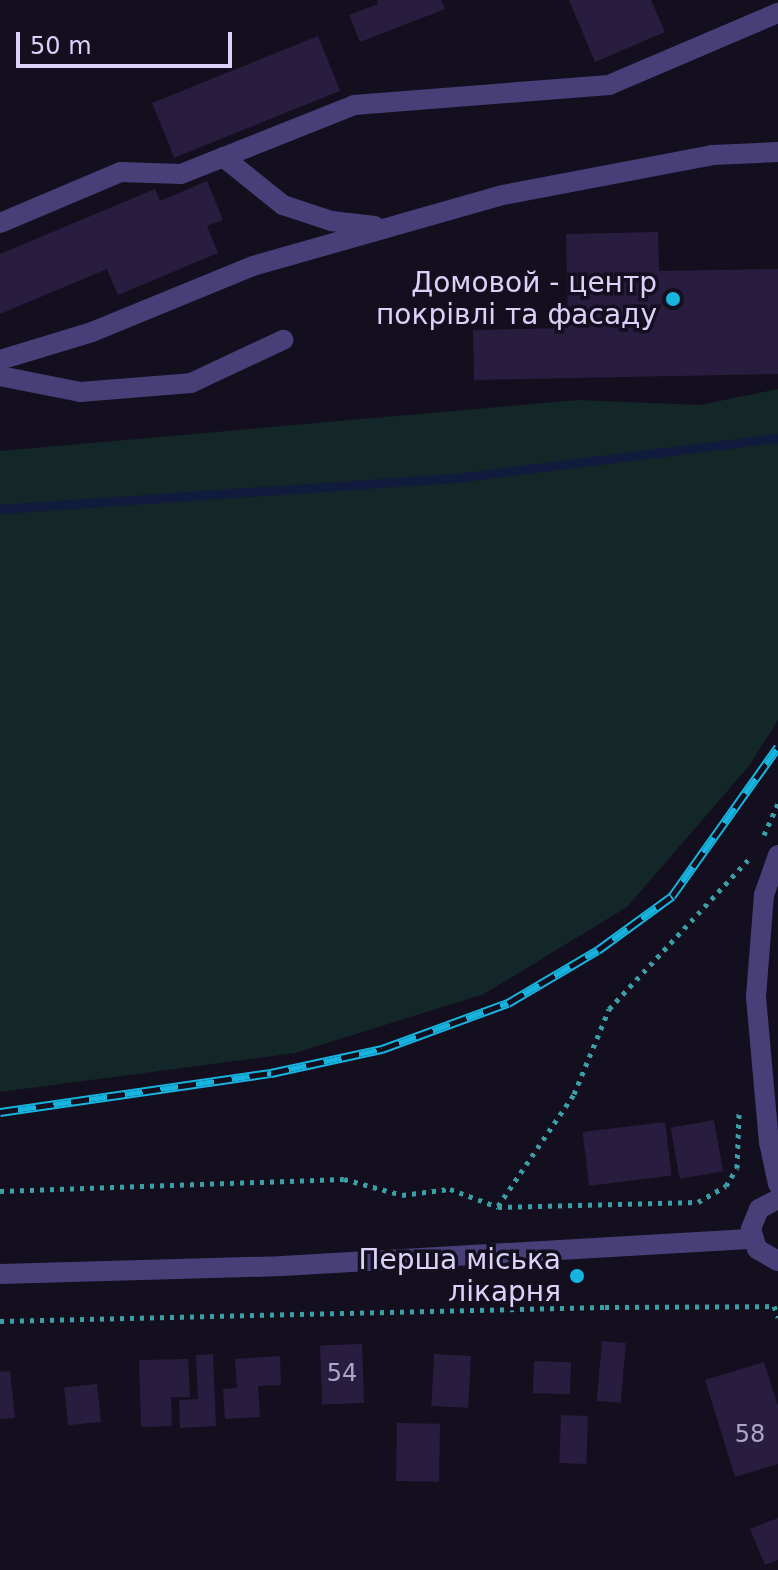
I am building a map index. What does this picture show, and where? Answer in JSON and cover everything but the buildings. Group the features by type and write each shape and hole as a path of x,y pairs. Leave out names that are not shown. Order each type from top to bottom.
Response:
{"street":[{"path":"0,223 121,172 181,174 354,105 609,85 778,13"},
{"path":"0,360 92,332 253,266 389,227 548,186 712,155 778,152"},
{"path":"223,157 283,205 331,221 389,227"},
{"path":"0,376 80,392 191,383 283,340"},
{"path":"769,851 756,997 769,1142 778,1184"},
{"path":"778,1199 759,1209 753,1239 764,1256 778,1261"},
{"path":"0,1274 282,1266 753,1239"}],"path":[{"path":"498,1207 574,1094 609,1009 769,851"},
{"path":"0,1191 344,1179 402,1195 450,1189 498,1207 698,1202 726,1186 737,1168 739,1106"},
{"path":"0,1321 774,1306 778,1317"}],"green space":[{"path":"778,389 778,720 749,766 627,907 484,994 295,1053 0,1092 0,451 578,400 700,405"}],"waterway":[{"path":"0,509 464,477 778,438"}],"railway":[{"path":"0,1112 271,1073 382,1049 508,1003 598,950 672,896 778,747"}],"place":[{"name":"Домовой - центр покрівлі та фасаду","path":"673,299"},
{"name":"Перша міська лікарня","path":"577,1276"}]}
